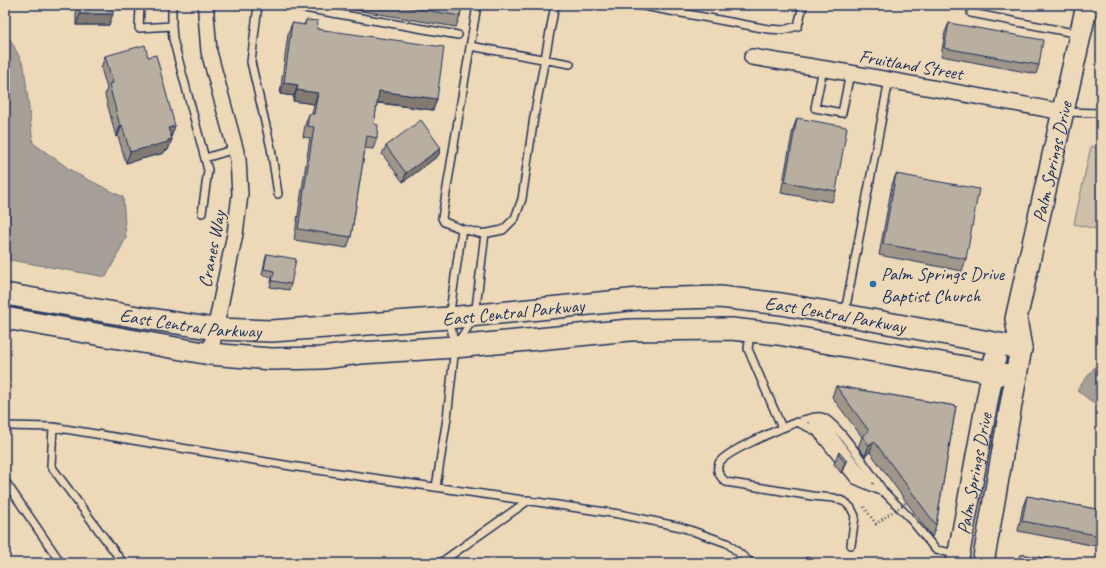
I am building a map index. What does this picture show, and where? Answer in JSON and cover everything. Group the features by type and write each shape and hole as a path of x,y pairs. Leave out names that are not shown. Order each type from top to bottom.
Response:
{"main road":[{"name":"Palm Springs Drive","path":"983,563 1021,348 1016,319 1087,5"},
{"name":"East Central Parkway","path":"5,294 215,329 272,331 474,316 640,299 720,297 781,304 1021,348"},
{"name":"East Central Parkway","path":"5,318 210,354 271,359 322,358 360,353 455,347 630,330 732,329 809,339 1016,376"},
{"name":"Palm Springs Drive","path":"958,559 998,343 1016,319"}],"street":[{"name":"Cranes Way","path":"206,5 209,52 238,159 240,195 235,234 210,354"},
{"name":"Fruitland Street","path":"752,57 823,68 1063,112"}],"lane":[{"path":"140,5 139,28 172,26"},
{"name":"Cranes Way","path":"172,5 173,38 208,170 202,213"},
{"path":"258,5 251,62 271,148 278,194"},
{"path":"287,5 458,35"},
{"path":"477,5 442,218 444,222 462,229 485,233 503,230 515,218 522,199 534,117 555,5"},
{"path":"638,5 768,29 783,30 798,26 802,5"},
{"path":"971,13 1081,34"},
{"path":"470,46 570,64"},
{"path":"823,68 815,108 842,113 850,73"},
{"path":"845,315 889,80"},
{"path":"1063,112 1101,113"},
{"path":"205,158 235,150"},
{"path":"436,486 447,418 455,347 449,318 462,229"},
{"path":"455,347 474,316 485,233"},
{"path":"751,331 748,349 782,428"},
{"path":"851,545 855,516 851,508 845,502 834,498 812,496 726,482 720,477 718,469 719,462 727,455 782,428 800,421 820,416 829,420 834,425 885,493 908,516 936,550 958,559"},
{"path":"811,418 818,420 825,425 872,487"},
{"path":"800,421 816,431 855,480 885,493"},
{"path":"5,426 53,427 297,467 436,486 619,514 681,528 727,543 751,563"},
{"path":"53,427 52,466 123,563"},
{"path":"5,481 62,563"},
{"path":"440,563 529,500"},
{"path":"1023,559 1045,563"}],"path":[{"path":"888,516 907,502"}],"shaded area":[{"path":"5,35 9,37 24,66 33,143 75,173 123,197 126,238 106,277 5,259"},
{"path":"1091,146 1101,149 1101,230 1074,224"},
{"path":"1101,359 1101,409 1077,390"}],"building":[{"path":"80,5 113,5 113,14 80,14"},
{"path":"397,5 462,5 460,16"},
{"path":"306,20 318,21 317,29 444,47 437,99 379,91 374,124 378,125 377,138 367,136 351,237 298,229 314,127 307,126 309,114 314,114 318,93 297,90 298,85 284,83 292,23 305,25"},
{"path":"949,23 1043,40 1039,65 944,48"},
{"path":"145,45 148,57 156,55 175,126 168,128 172,139 168,140 168,142 130,152 122,125 120,126 109,84 113,83 105,56"},
{"path":"797,118 847,127 836,191 785,182"},
{"path":"421,120 441,148 406,173 386,146"},
{"path":"896,174 979,189 966,259 883,244"},
{"path":"267,254 296,259 291,284 272,281 274,271 264,269"},
{"path":"836,386 956,406 936,525 874,441 869,445 862,436 869,431"},
{"path":"839,452 847,461 845,462 838,453"},
{"path":"1027,496 1101,510 1101,536 1022,521"}],"place":[{"name":"Palm Springs Drive Baptist Church","path":"873,284"}]}
